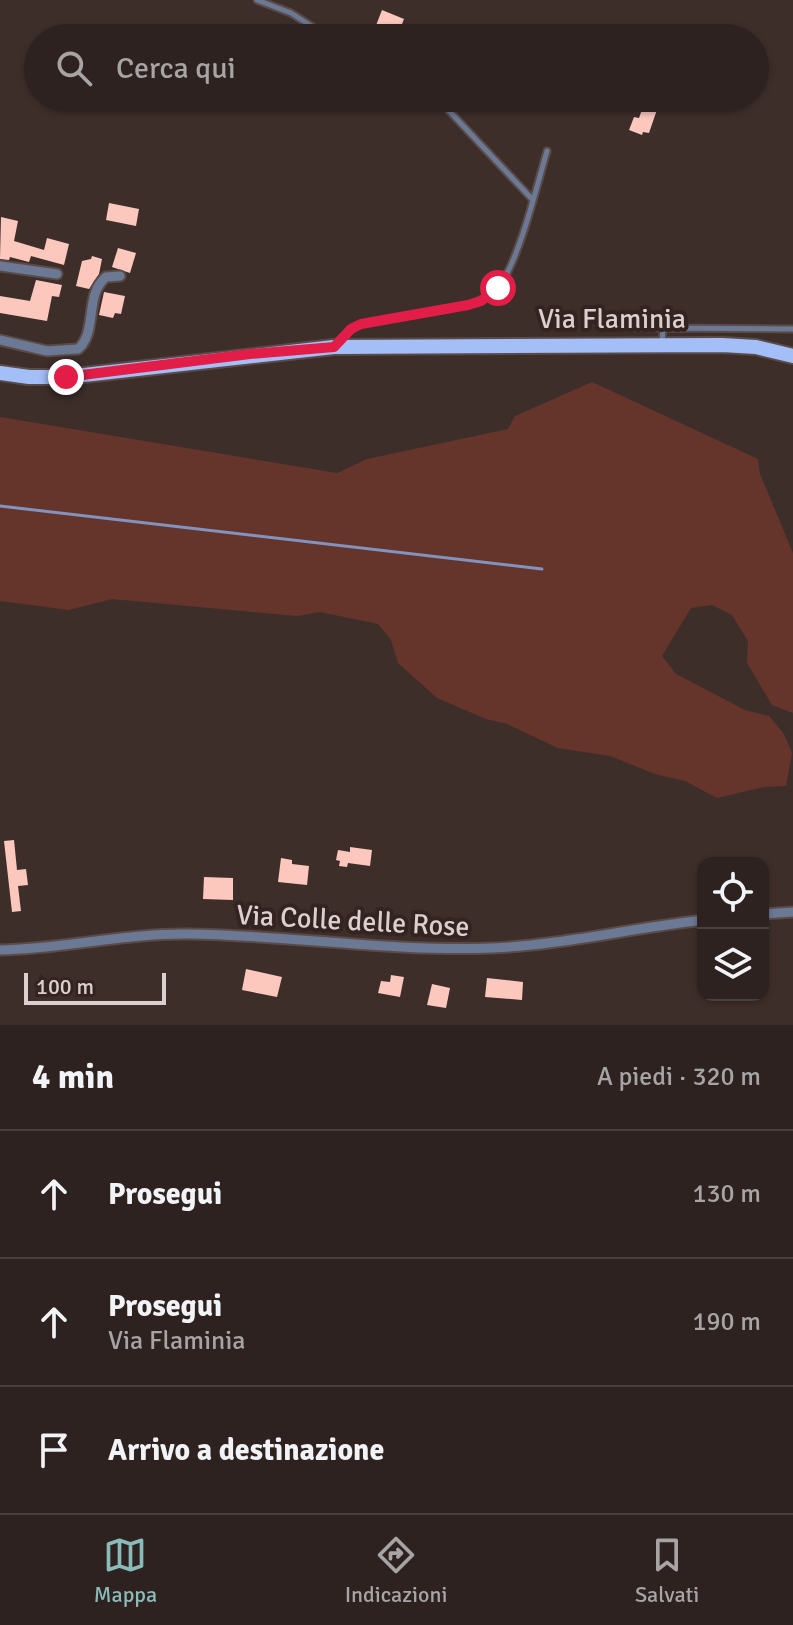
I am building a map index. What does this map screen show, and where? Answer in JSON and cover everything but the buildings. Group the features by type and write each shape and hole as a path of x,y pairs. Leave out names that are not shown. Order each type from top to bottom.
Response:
{"main road":[{"name":"Via Flaminia","path":"0,373 35,378 66,377 334,347 662,344 745,346 793,356"}],"street":[{"path":"0,266 57,274"},
{"path":"0,340 47,351 78,349 86,338 97,287 106,277 120,276"},
{"path":"769,914 793,912"},
{"name":"Via Colle delle Rose","path":"0,950 188,934 416,949 490,948 697,921"}],"lane":[{"path":"257,0 291,13 308,24"},
{"path":"450,112 532,199"},
{"path":"334,347 351,329 361,324 468,305 498,288 510,268 547,151"},
{"path":"616,322 620,327 793,329"},
{"path":"662,344 663,328"}],"shaded area":[{"path":"592,382 758,459 760,474 793,553 793,713 772,705 747,663 748,641 732,615 712,605 691,608 662,656 676,674 745,710 769,716 784,734 792,753 786,786 764,787 717,798 685,781 655,774 610,756 558,748 507,724 486,719 437,698 398,663 391,640 378,624 320,612 297,616 112,599 69,610 0,601 0,417 337,473 367,459 508,429 515,416"}],"waterway":[{"path":"0,506 542,569"}],"route":[{"path":"66,377 293,349 334,347 345,334 361,324 468,305 481,301 498,288"}]}
